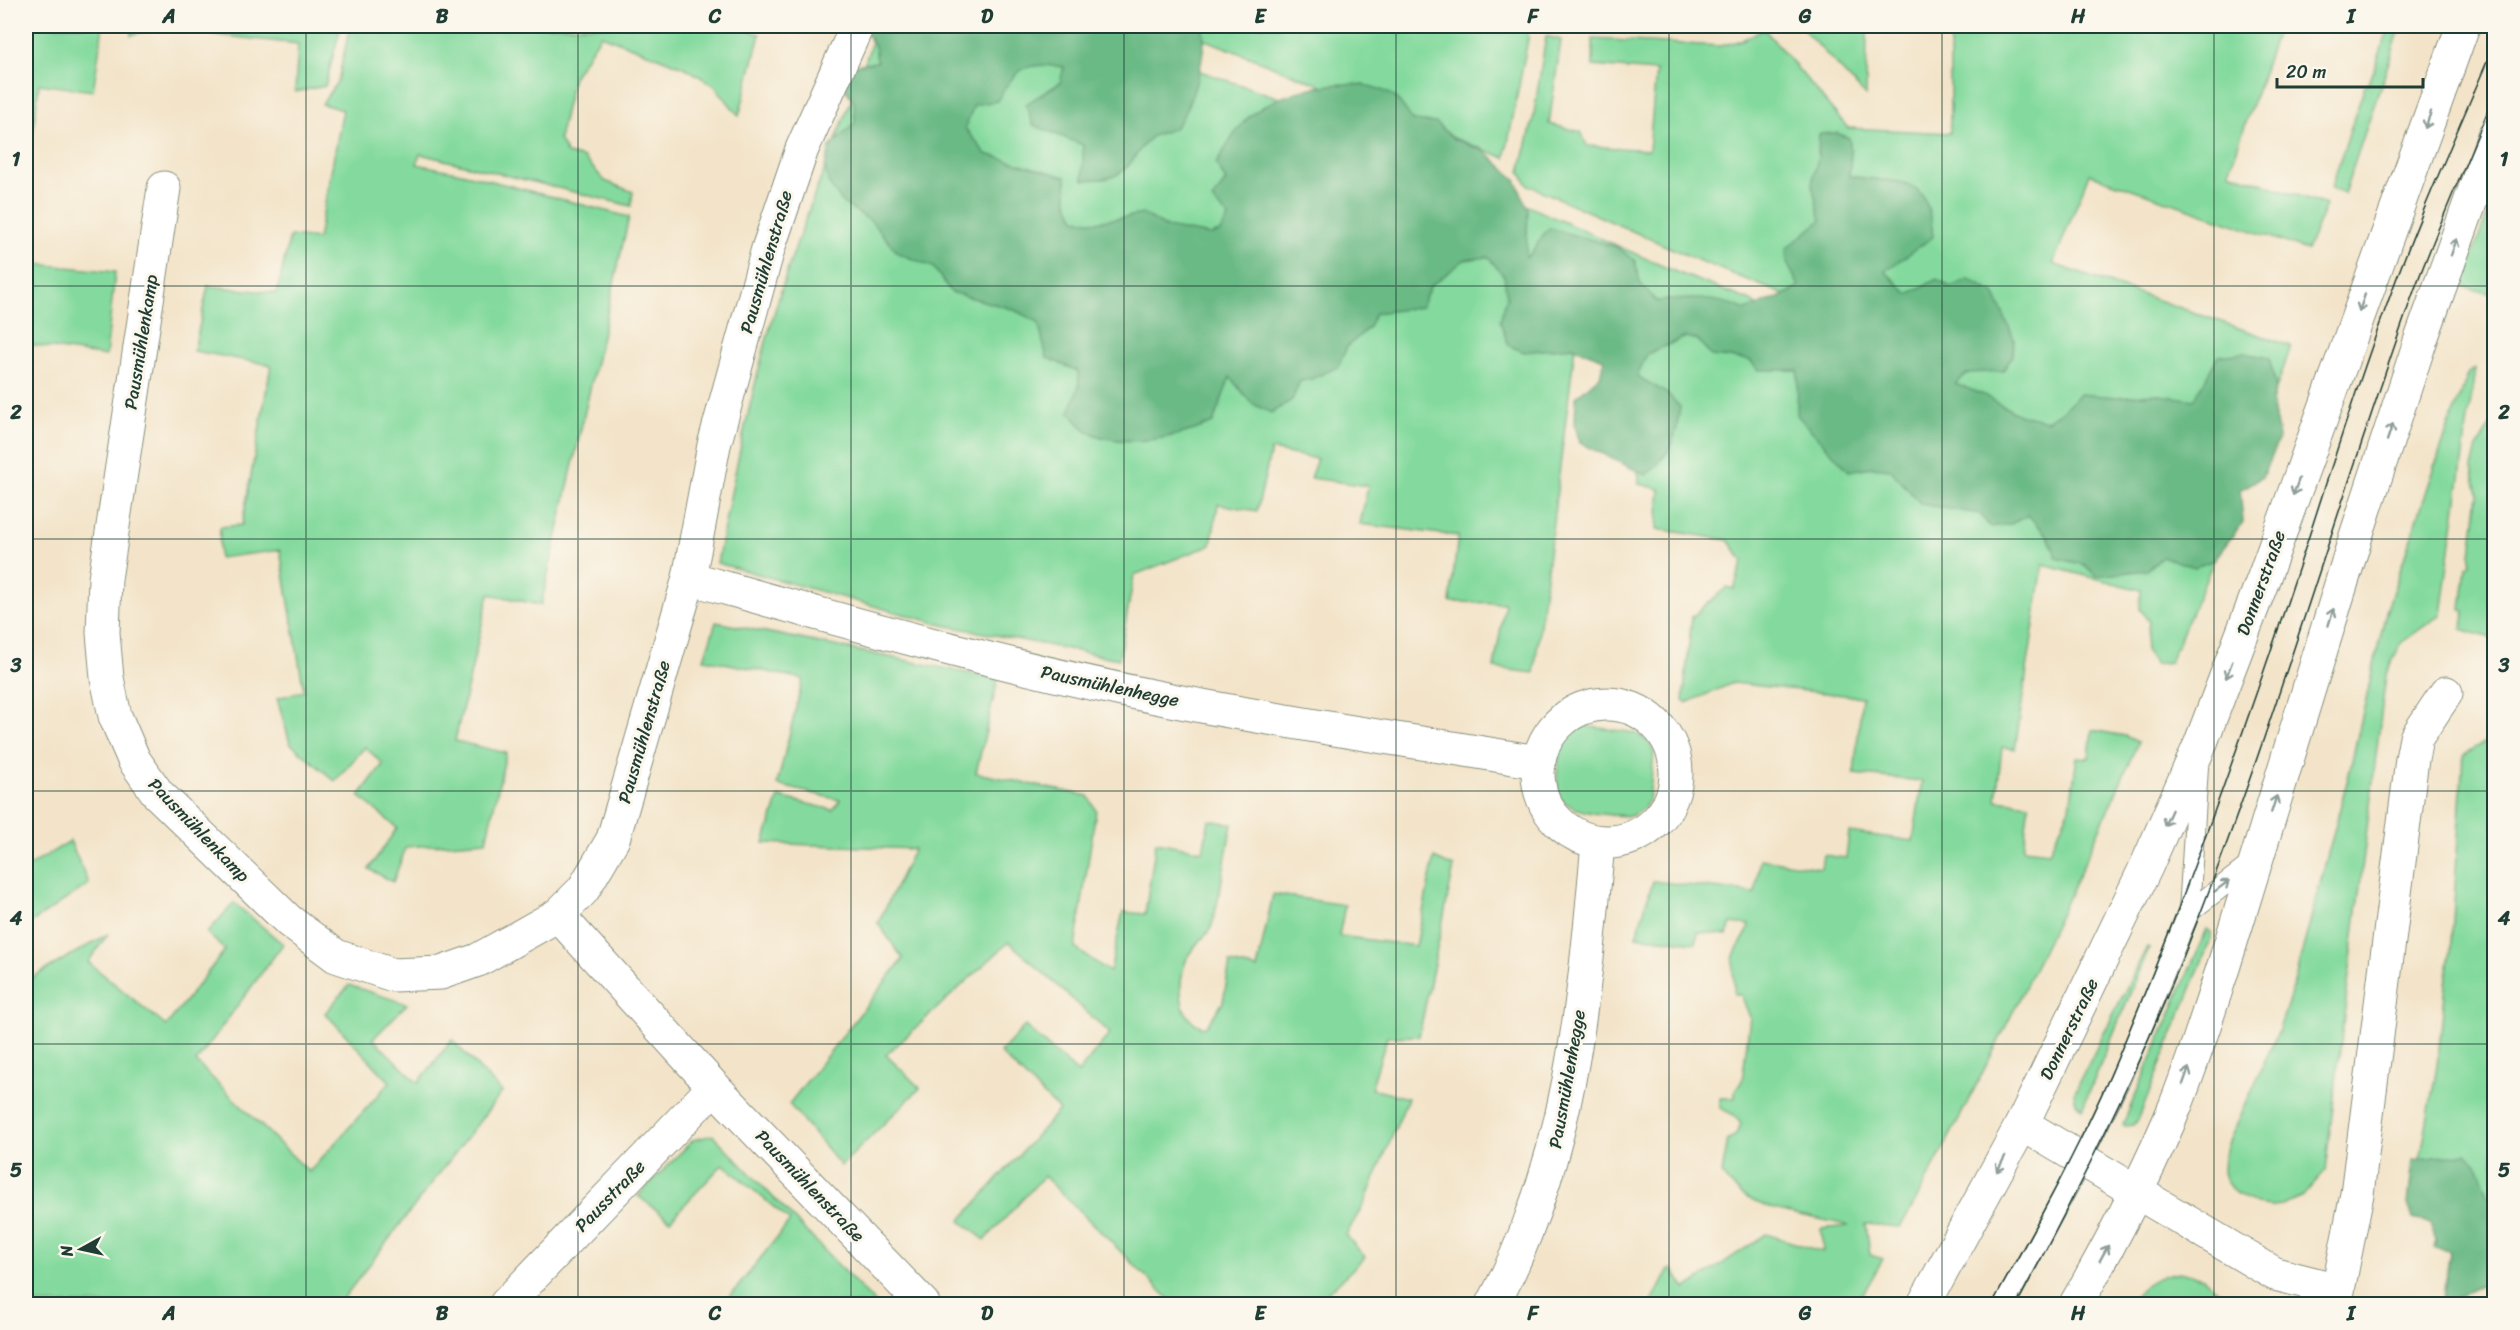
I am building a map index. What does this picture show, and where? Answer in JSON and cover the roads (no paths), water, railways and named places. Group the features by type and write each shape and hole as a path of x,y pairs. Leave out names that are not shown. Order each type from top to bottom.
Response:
{"street":[{"name":"Pausmühlenstraße","path":"857,26 802,148 774,229 714,445 689,579 613,839 583,890 558,915 714,1087 923,1305"},
{"name":"Donnerstraße","path":"1924,1305 2022,1124 2146,867 2199,745 2268,567 2463,26"},
{"path":"2076,1305 2135,1191 2178,1098 2223,968 2372,486 2494,136"},
{"name":"Pausmühlenkamp","path":"164,188 105,579 103,633 107,678 115,716 134,760 158,794 289,921 336,956 393,975 441,973 478,960 558,915"},
{"name":"Pausmühlenhegge","path":"689,579 836,621 1093,684 1246,714 1537,762"},
{"path":"2022,1124 2275,1274 2337,1297 2361,1170 2412,759 2416,738 2446,693"},
{"path":"1597,704 1619,705 1650,718 1665,734 1675,758 1677,771 1668,807 1659,820 1643,834 1624,841 1598,843 1569,832 1547,808 1541,793 1537,762 1549,734 1567,717 1597,704"},
{"name":"Pausmühlenhegge","path":"1493,1305 1539,1205 1560,1131 1577,1029 1598,843"},
{"name":"Pausstraße","path":"506,1305 714,1087"}],"lane":[{"path":"2004,1305 2083,1159 2133,1050 2189,912 2199,745"},
{"path":"2189,912 2256,860"}],"tram line":[{"path":"1992,1304 2079,1143 2110,1077 2147,987 2233,760 2360,379 2397,276 2494,45"},
{"path":"2017,1304 2108,1127 2188,945 2219,866 2275,705 2410,302 2494,96"}]}
